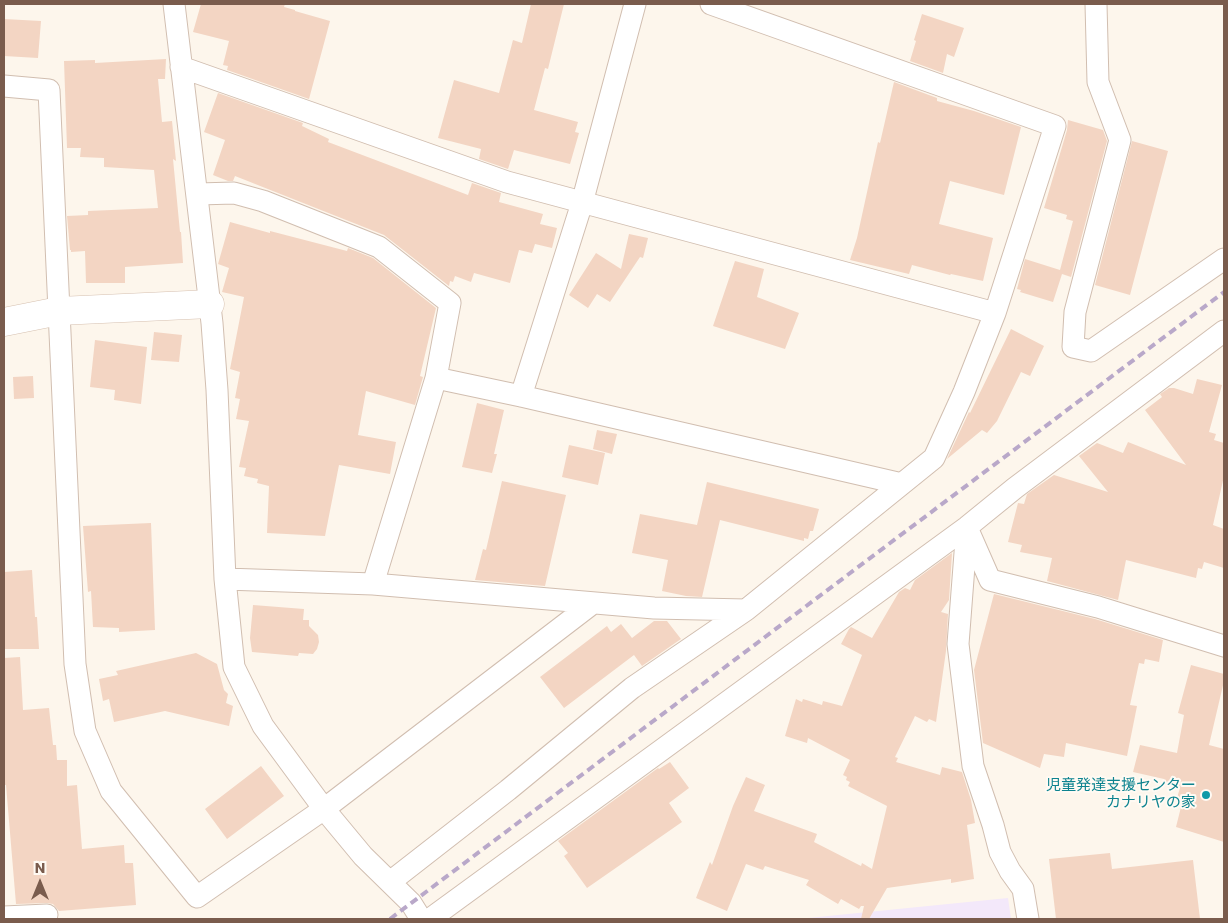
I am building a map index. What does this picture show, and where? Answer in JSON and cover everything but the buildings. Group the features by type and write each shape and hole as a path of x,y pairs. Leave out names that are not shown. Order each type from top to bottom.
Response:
{"street":[{"path":"174,4 210,304 217,390 225,579 234,667 263,726 324,809 364,856 411,903 421,919"},
{"path":"521,396 582,203 635,4"},
{"path":"390,882 508,790 632,688 746,610 934,458 964,392 994,313 1055,126 711,4"},
{"path":"1096,4 1098,82 1120,140 1075,312 1073,347 1091,351 1224,259"},
{"path":"181,66 507,182 994,313"},
{"path":"4,86 49,90 75,664 85,731 111,791 197,897 324,809 593,603"},
{"path":"198,194 234,193 263,201 379,246 450,303 436,378 373,584"},
{"path":"4,322 59,311 210,304"},
{"path":"430,919 967,527 1015,488 1224,331"},
{"path":"436,378 902,484"},
{"path":"967,527 990,580 1098,607 1224,646"},
{"path":"967,527 958,644 973,766 1000,852 1010,871 1023,889 1028,919"},
{"path":"225,579 373,584 654,608 746,610"},
{"path":"4,917 48,916"}],"shaded area":[{"path":"1008,898 1011,919 798,919"}],"railway":[{"path":"390,919 1224,292"}],"place":[{"name":"児童発達支援センター カナリヤの家","path":"1206,795"}]}
